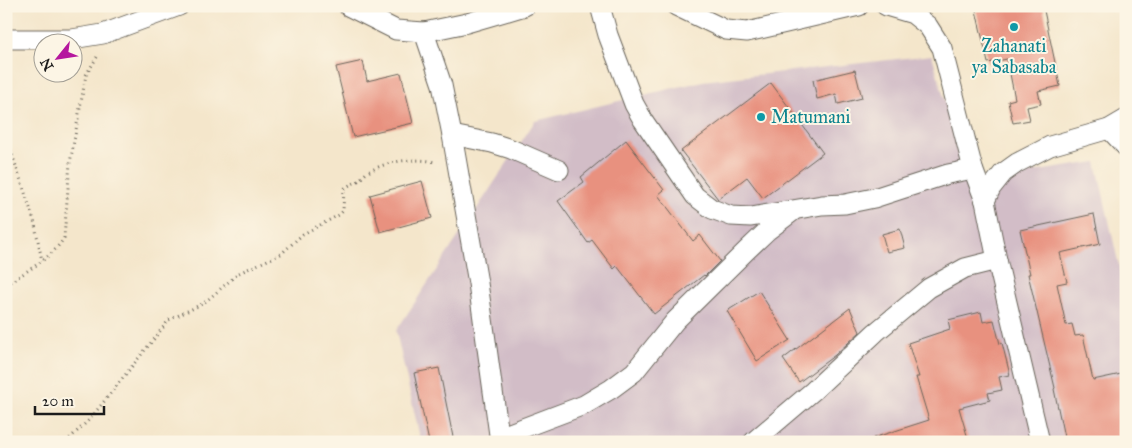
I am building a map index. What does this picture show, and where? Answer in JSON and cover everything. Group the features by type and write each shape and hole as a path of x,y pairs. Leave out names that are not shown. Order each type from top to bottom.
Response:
{"street":[{"path":"6,39 72,39 103,34 179,6"},
{"path":"348,6 396,30 424,32 467,24 525,6"},
{"path":"600,6 608,35 634,104 695,196 712,210 731,216 751,217 874,198 948,174 973,169"},
{"path":"676,6 726,30 747,32 860,6"},
{"path":"886,6 913,14 928,26 942,48 973,169 985,200 997,260 1040,442"},
{"path":"424,32 442,85 452,136 478,283 500,439 584,405 611,389 634,372 675,321 767,231 795,210"},
{"path":"985,200 1003,172 1017,163 1050,146 1109,129 1126,119"},
{"path":"1109,129 1126,147"},
{"path":"452,136 492,143 511,149 558,170"},
{"path":"753,442 813,391 876,332 929,288 965,268 997,260"}],"path":[{"path":"6,285 58,248 64,238 70,163 86,75 114,30"},
{"path":"6,136 34,220 42,260"},
{"path":"66,442 90,419 169,320 204,303 239,273 281,254 303,234 340,215 343,211 343,193 347,186 358,181 368,172 400,161 423,160 456,166"}],"shaded area":[{"path":"932,55 968,182 1096,162 1126,298 1126,442 421,442 396,331 535,121 703,81"}],"building":[{"path":"975,6 1043,6 1060,86 1038,91 1041,104 1027,107 1030,120 1013,123 1008,101 1015,99 1007,59 988,63"},
{"path":"363,61 367,81 401,73 413,123 353,137 336,67"},
{"path":"855,70 862,98 838,104 836,94 817,99 813,80"},
{"name":"Matumani","path":"771,83 823,153 763,198 747,177 718,199 681,151"},
{"path":"626,140 664,190 658,195 693,241 700,235 720,261 705,276 654,314 617,266 614,269 592,240 588,243 558,201 584,182 581,177"},
{"path":"422,181 432,218 380,232 370,195"},
{"path":"1094,214 1100,244 1060,253 1067,282 1057,284 1066,325 1072,324 1075,336 1083,335 1093,380 1126,373 1126,442 1065,442 1020,230"},
{"path":"900,229 905,248 887,252 882,234"},
{"path":"759,291 790,340 757,361 727,311"},
{"path":"850,308 860,332 835,355 799,382 783,359"},
{"path":"981,312 983,322 994,320 1010,375 999,377 1002,390 988,393 990,400 959,408 969,442 874,442 873,438 929,420 916,377 919,377 908,343 950,329 948,320"},
{"path":"439,368 454,442 429,442 414,373"}],"place":[{"name":"Zahanati ya Sabasaba","path":"1014,27"},
{"name":"Matumani","path":"761,117"}]}
